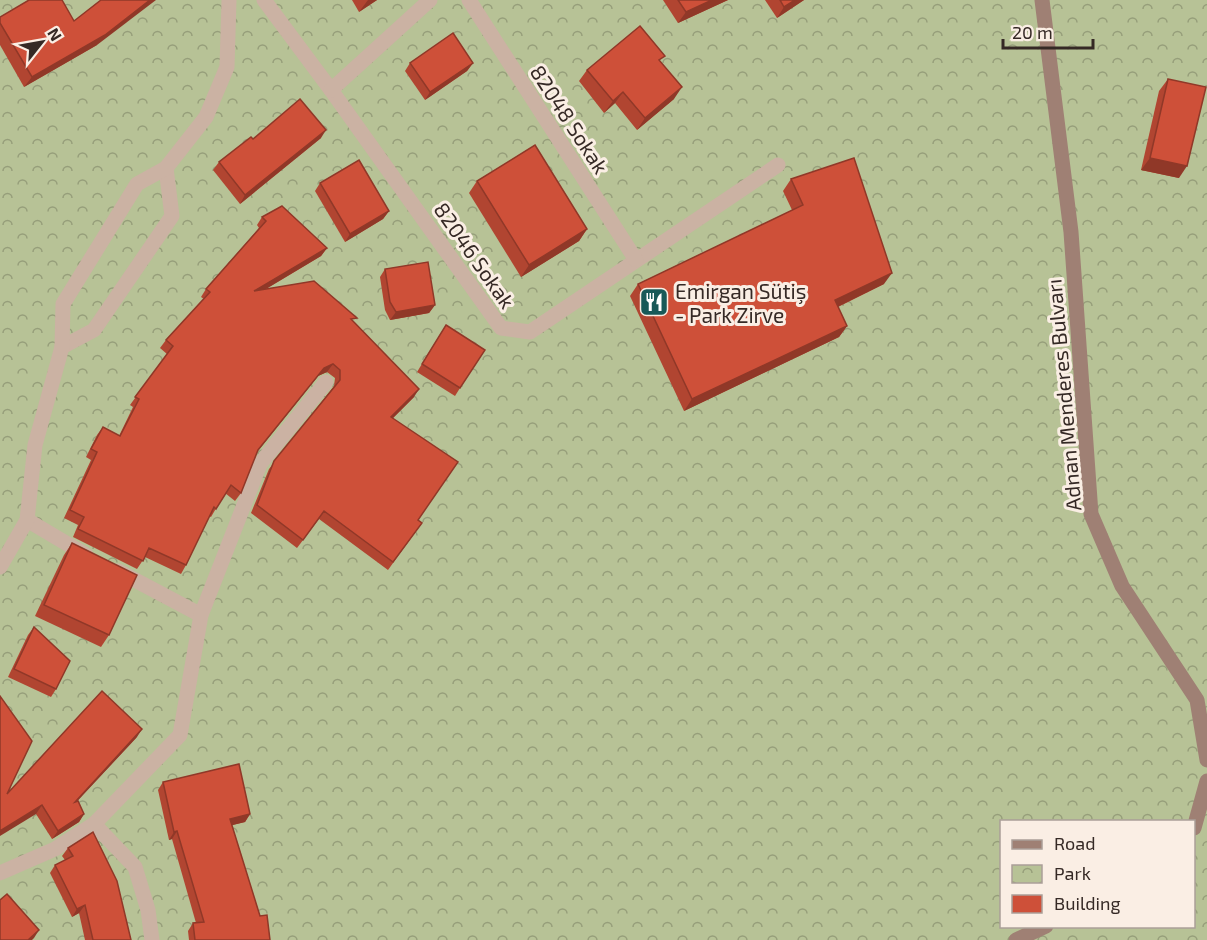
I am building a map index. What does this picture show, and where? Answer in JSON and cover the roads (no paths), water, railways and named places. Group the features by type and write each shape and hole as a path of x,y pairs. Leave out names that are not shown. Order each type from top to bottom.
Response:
{"street":[{"path":"0,567 27,520 35,445 62,347 63,304 136,184 166,168 206,117 227,67 228,0"},
{"name":"82046 Sokak","path":"264,0 332,90 501,328 530,332 777,165"},
{"path":"332,90 430,0"},
{"name":"82048 Sokak","path":"469,0 636,260"},
{"name":"Adnan Menderes Bulvarı","path":"1042,0 1071,232 1091,514 1122,586 1197,700 1207,760"},
{"path":"62,347 94,330 172,216 166,168"},
{"path":"0,873 55,849 94,824 180,735 201,615 260,464 326,382"},
{"path":"27,520 77,551 147,585 201,615"},
{"path":"1195,824 1207,781"},
{"path":"94,824 135,867 148,910 152,940"},
{"path":"1016,940 1044,928"}],"place":[{"name":"Emirgan Sütiş - Park Zirve","path":"654,302"}]}
